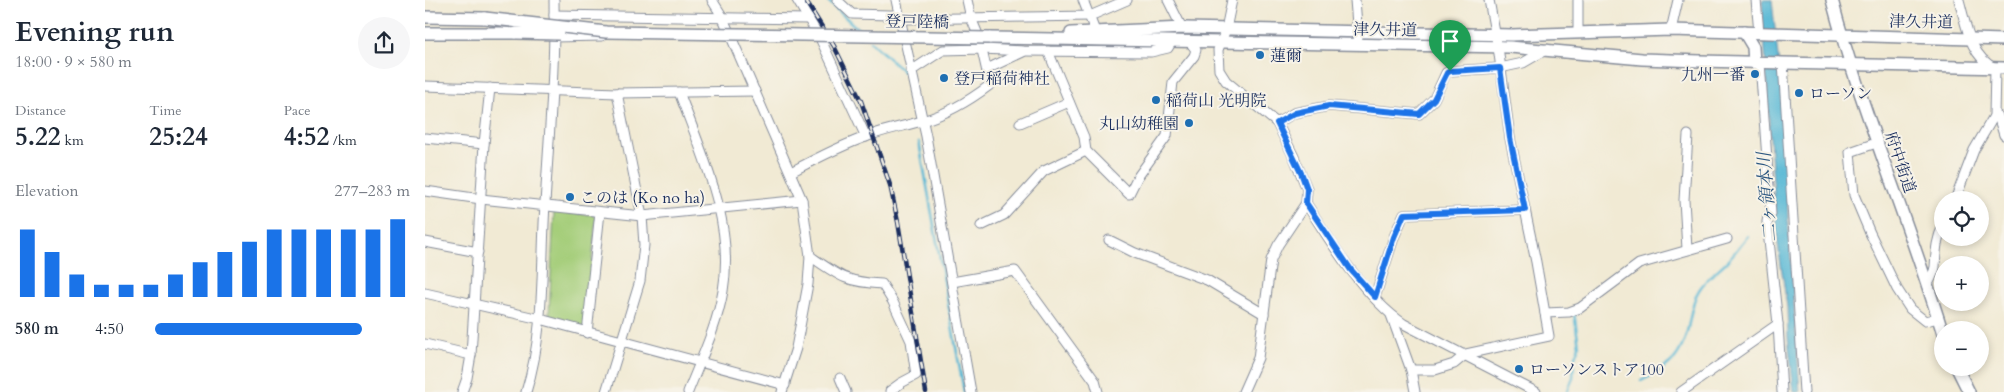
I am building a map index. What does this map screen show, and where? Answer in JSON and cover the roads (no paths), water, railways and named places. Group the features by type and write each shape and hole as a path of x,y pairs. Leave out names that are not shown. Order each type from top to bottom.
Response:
{"main road":[{"name":"府中街道","path":"1832,0 1841,35 1876,143 1939,321"},
{"name":"登戸陸橋","path":"425,17 485,18 606,32"},
{"name":"津久井道","path":"1004,39 1095,31 1182,28 1496,35 1671,30 2004,40"},
{"name":"登戸陸橋","path":"425,33 572,34 606,32 989,38"},
{"path":"1744,32 1760,63"},
{"name":"津久井道","path":"989,38 1498,47 1547,49 1642,59 1781,63"},
{"path":"1781,63 2000,68"},
{"path":"1961,376 1969,392"}],"street":[{"path":"526,392 536,354 539,319 553,89 554,0"},
{"path":"425,293 539,319 623,341 784,388 805,310 810,256 802,200 722,16 712,0"},
{"path":"797,0 820,38 866,137"},
{"path":"837,0 852,14 890,15 901,19 1090,16 1127,0"},
{"path":"896,0 923,121 971,392"},
{"path":"1083,0 1095,31"},
{"path":"1169,0 1182,28"},
{"path":"1233,0 1226,29 1220,42 1218,54 1219,70 1226,81 1277,123 1307,189 1306,203 1277,245 1271,260 1258,358 1243,392"},
{"path":"1355,0 1359,44"},
{"path":"1411,370 1435,370 1454,364 1465,354 1549,336 1510,138 1498,47 1489,0"},
{"path":"1578,0 1578,33"},
{"path":"1671,30 1677,0"},
{"path":"1756,0 1761,33"},
{"path":"1958,191 1974,150 1994,116 2000,68 1987,64 1981,58 1971,38 1959,0"},
{"path":"791,172 841,146 923,121 954,109 990,85 979,37 971,18 969,1"},
{"path":"554,15 722,16 809,19"},
{"path":"869,38 885,34 903,36"},
{"path":"554,37 730,36 820,38"},
{"path":"911,71 943,50 982,48 1024,51 1151,52 1168,48 1172,42"},
{"path":"1048,51 1084,138 1086,150 1129,194 1137,178 1167,136 1173,82 1194,56 1196,50 1190,42"},
{"path":"1277,123 1295,113 1329,106 1419,114 1434,99 1447,73 1450,71 1500,68 1523,64 1547,49"},
{"path":"987,69 1024,51"},
{"path":"1760,63 1771,214 1768,216 1767,222 1778,324 1782,392"},
{"path":"1781,63 1804,392"},
{"path":"425,86 617,92 755,92"},
{"path":"462,392 467,378 471,355 484,144 490,88"},
{"path":"605,392 623,341 640,281 644,245 642,216 617,92"},
{"path":"679,92 719,208 725,256 723,288 719,309 688,392"},
{"path":"1019,123 1069,102"},
{"path":"1994,116 1998,116 2004,135"},
{"path":"1687,249 1684,200 1688,135"},
{"path":"425,138 484,144"},
{"path":"1876,143 1850,152 1854,195 1897,289 1909,309 1925,321 1938,318"},
{"path":"981,226 1004,215 1044,172 1086,150"},
{"path":"425,191 481,199 642,216 802,200"},
{"path":"1306,203 1347,265 1391,316 1536,392"},
{"path":"1375,297 1394,237 1404,214 1525,210"},
{"path":"587,332 600,212"},
{"path":"1545,313 1569,312 1580,308 1639,264 1727,239"},
{"path":"1109,240 1135,253 1207,280 1264,314"},
{"path":"425,242 477,252"},
{"path":"1927,286 1935,269 1936,246"},
{"path":"810,256 844,278 852,281 882,284 893,302 911,341 916,375 890,391"},
{"path":"952,282 1015,270 1095,381 1098,392"},
{"path":"1391,316 1411,370 1415,392"},
{"path":"1687,390 1778,324"},
{"path":"425,344 471,355"},
{"path":"840,378 845,392"}],"water":[{"path":"1762,0 1772,0 1784,114 1788,219 1800,392 1794,392 1788,338 1787,307 1778,244"}],"waterway":[{"path":"827,0 861,32"},
{"path":"870,41 904,72"},
{"path":"919,142 964,392"},
{"path":"1641,381 1668,365 1679,353 1686,335 1692,306 1699,290 1748,236"},
{"path":"1567,392 1573,378 1574,359 1579,346 1574,313"}],"railway":[{"path":"805,0 834,46 861,101 890,185 898,222 926,392"}],"place":[{"name":"蓮爾","path":"1260,55"},
{"name":"九州一番","path":"1755,74"},
{"name":"登戸稲荷神社","path":"944,78"},
{"name":"ローソン","path":"1799,93"},
{"name":"稲荷山 光明院","path":"1156,100"},
{"name":"丸山幼稚園","path":"1189,123"},
{"name":"このは (Ko no ha)","path":"570,197"},
{"name":"ローソンストア100","path":"1519,369"}],"water label":[{"name":"二ヶ領本川","path":"1767,197"}]}
